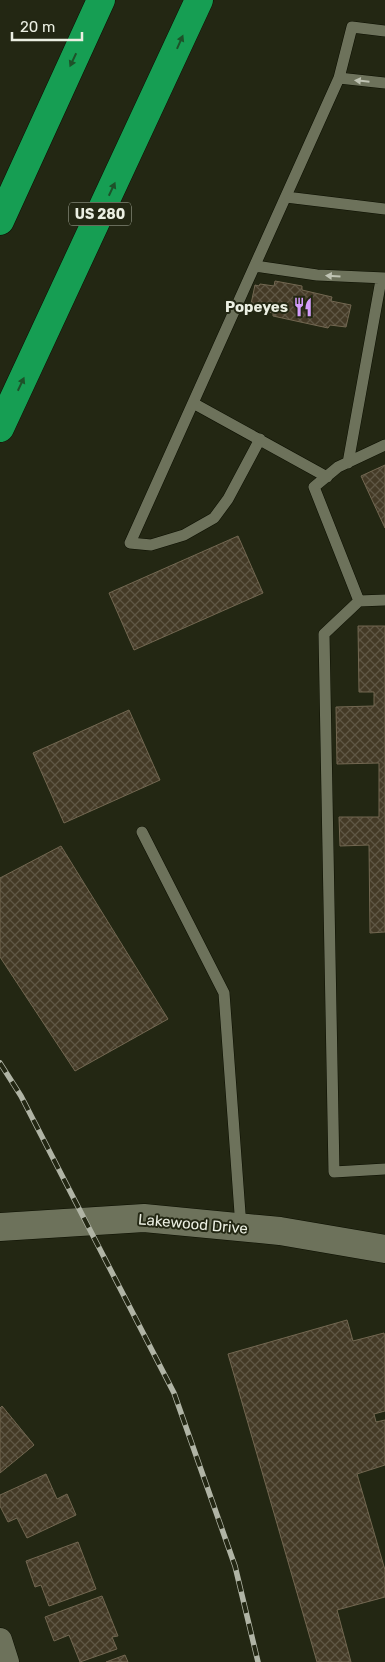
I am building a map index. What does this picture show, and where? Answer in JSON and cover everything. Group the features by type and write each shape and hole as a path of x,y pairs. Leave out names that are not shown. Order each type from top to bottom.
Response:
{"highway":[{"path":"0,220 100,0"},
{"name":"US 280","path":"0,428 199,0"}],"street":[{"name":"Lakewood Drive","path":"0,1228 144,1218 280,1231 385,1249"},
{"path":"0,1640 7,1662"}],"lane":[{"path":"260,440 228,499 214,518 184,535 151,545 130,543 339,78 352,27 385,31"},
{"path":"339,78 385,83"},
{"path":"286,197 385,209"},
{"path":"255,266 317,275 383,279 348,463"},
{"path":"193,403 327,477"},
{"path":"360,601 314,487 348,463 385,445"},
{"path":"385,600 360,601 324,634 334,1172 385,1169"},
{"path":"142,832 224,993 241,1227"}],"building":[{"name":"Popeyes","path":"275,281 302,286 302,290 332,297 331,301 351,305 346,327 330,325 328,328 273,316 273,313 256,309 256,304 251,304 255,285 274,286"},
{"path":"385,465 385,528 361,476"},
{"path":"238,536 263,593 134,650 109,593"},
{"path":"358,626 385,626 385,932 370,933 369,845 340,846 339,817 379,817 379,763 337,764 336,707 374,706 374,692 359,692"},
{"path":"129,710 160,780 64,823 33,753"},
{"path":"61,846 168,1019 75,1071 0,957 0,878"},
{"path":"347,1320 353,1341 384,1333 385,1337 385,1411 374,1414 376,1422 385,1420 385,1465 357,1474 385,1570 385,1597 337,1610 351,1662 317,1662 228,1354"},
{"path":"2,1406 34,1445 0,1473 0,1408"},
{"path":"46,1474 57,1499 67,1494 76,1515 27,1538 17,1518 8,1522 0,1506 0,1495"},
{"path":"78,1542 96,1589 49,1606 41,1585 35,1587 26,1561"},
{"path":"102,1596 118,1636 112,1637 117,1649 80,1662 69,1635 54,1641 45,1617"},
{"path":"125,1655 128,1662 106,1662"}],"railway":[{"path":"0,1063 21,1096 174,1393 235,1566 258,1662"}],"place":[{"name":"Popeyes","path":"303,307"}]}
